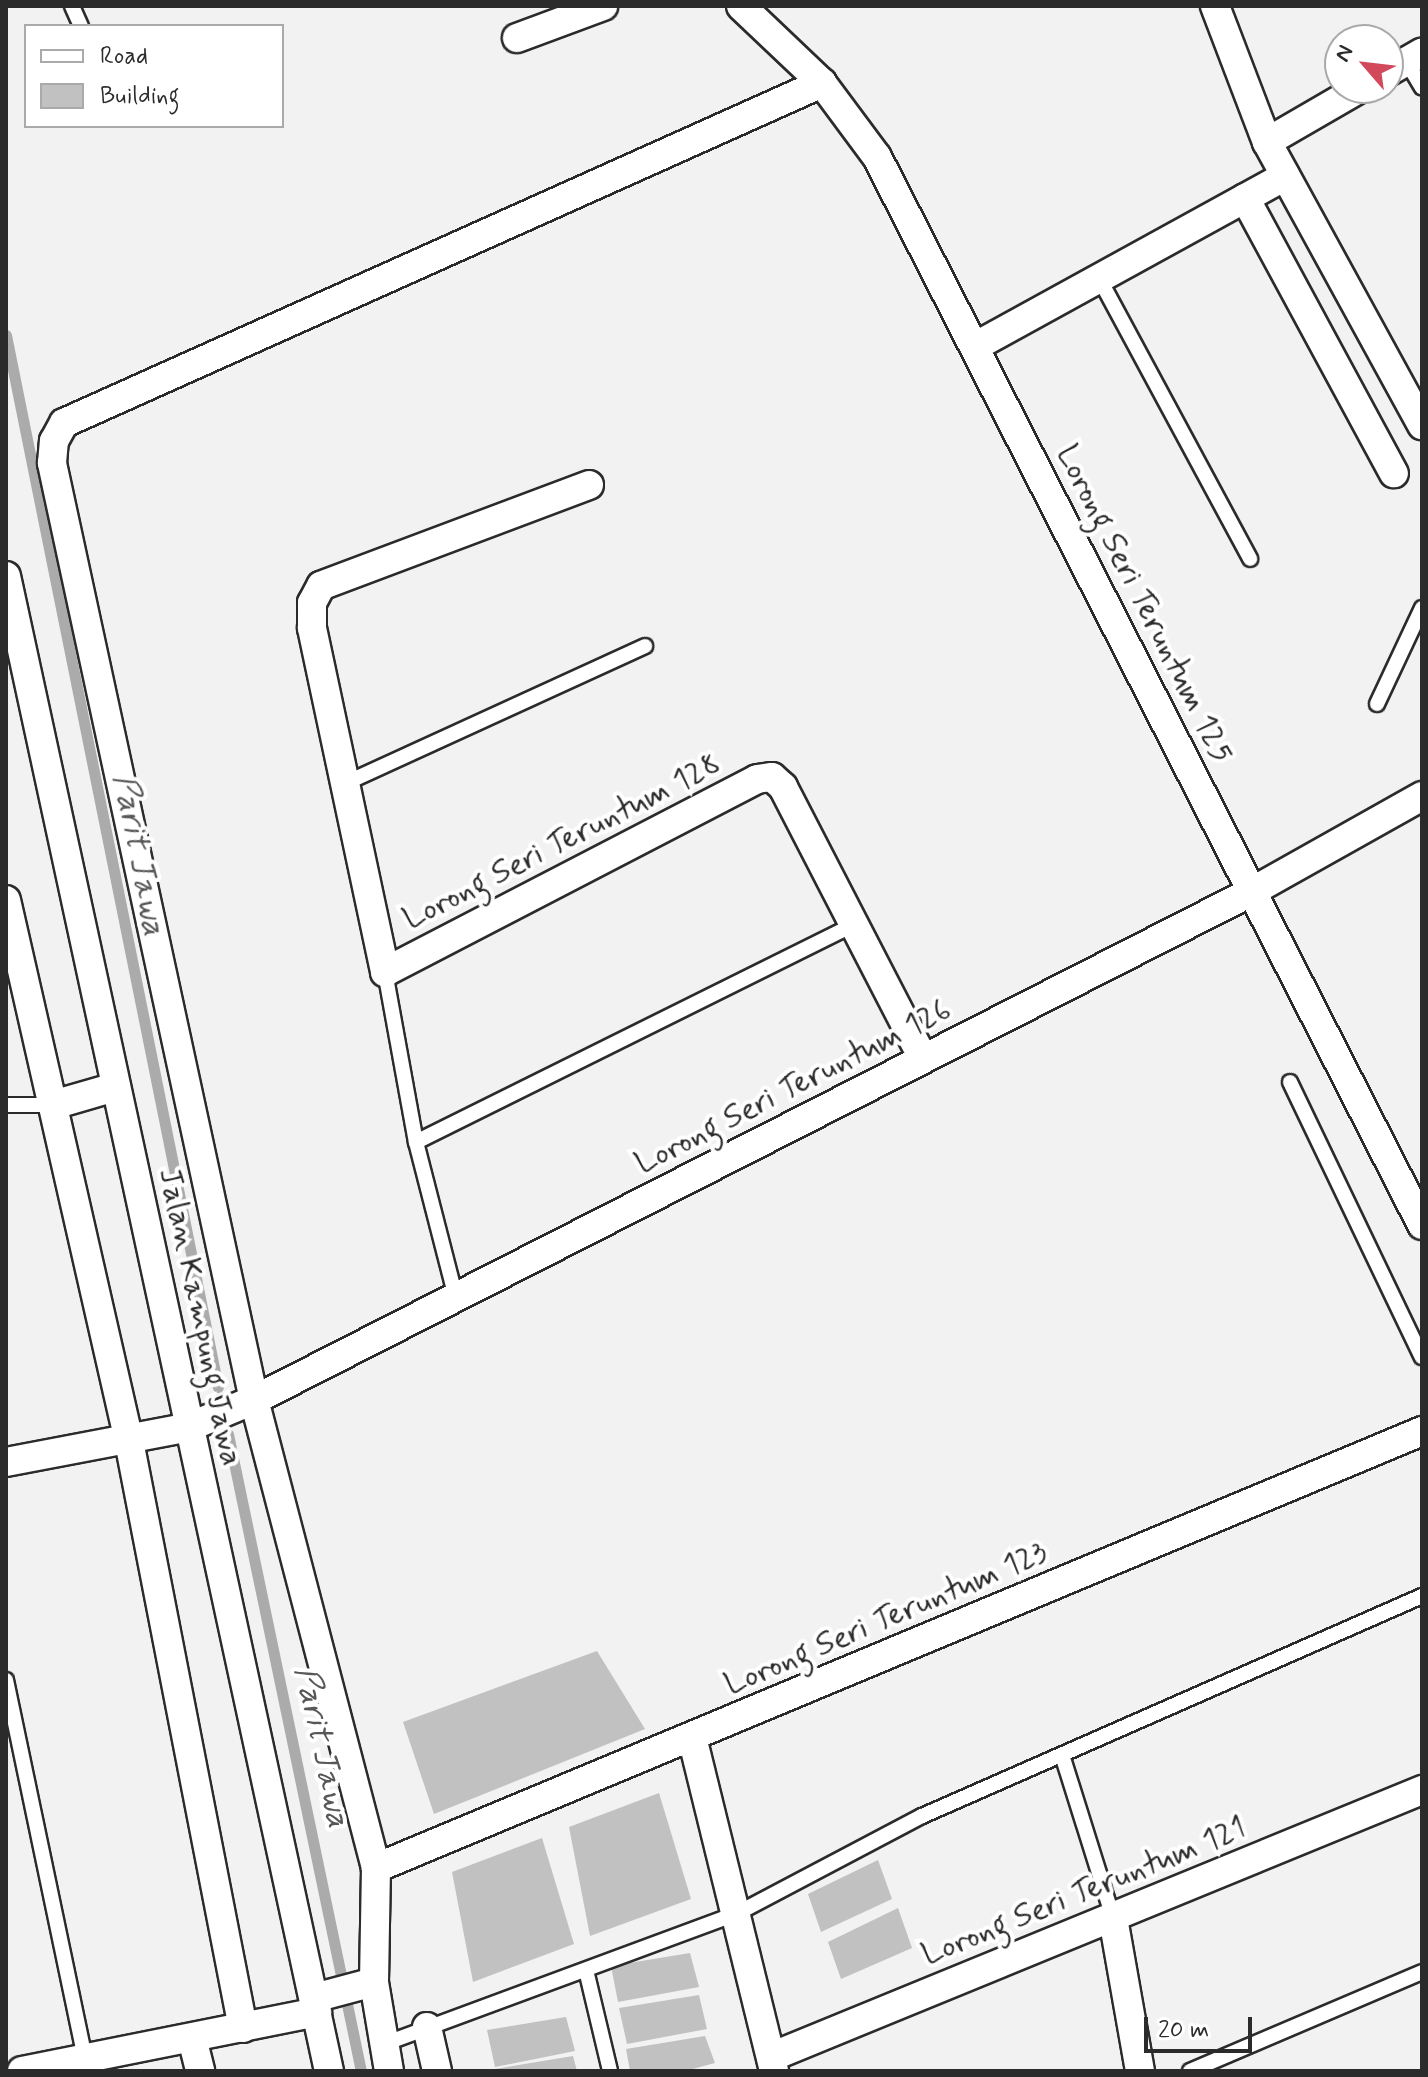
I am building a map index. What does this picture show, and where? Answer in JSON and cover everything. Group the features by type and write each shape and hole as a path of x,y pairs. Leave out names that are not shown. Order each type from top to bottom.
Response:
{"street":[{"path":"517,38 603,6"},
{"name":"Lorong Seri Teruntum 125","path":"741,6 822,83 877,157 1422,1225"},
{"path":"1215,6 1267,142 1422,425"},
{"path":"387,2058 371,1984 376,1868 250,1402 52,463 54,441 64,423 822,83"},
{"path":"1267,142 1332,104"},
{"path":"976,346 1285,176"},
{"path":"1245,198 1394,473"},
{"path":"385,972 312,628 312,603 321,586 589,485"},
{"name":"Jalan Kampung Jawa","path":"6,576 115,1087 196,1424 319,2001 329,2071"},
{"name":"Lorong Seri Teruntum 128","path":"385,972 757,779 772,777 783,787 856,924"},
{"name":"Lorong Seri Teruntum 126","path":"6,1462 129,1441 196,1424 250,1402 1251,892 1422,796"},
{"path":"6,900 129,1441 243,2028"},
{"path":"856,924 923,1058"},
{"path":"53,1105 115,1087"},
{"name":"Lorong Seri Teruntum 123","path":"376,1868 1422,1431"},
{"path":"692,1737 772,2064"},
{"name":"Lorong Seri Teruntum 121","path":"772,2064 1422,1790"},
{"path":"1113,1918 1140,2071"},
{"path":"22,2071 243,2028 371,1984"},
{"path":"427,2027 437,2071"},
{"path":"192,2038 200,2071"}],"lane":[{"path":"1405,61 1422,88"},
{"path":"1099,278 1250,559"},
{"path":"1377,704 1422,608"},
{"path":"346,783 645,646"},
{"path":"416,1142 856,924"},
{"path":"385,972 416,1142 456,1298"},
{"path":"1290,1082 1422,1357"},
{"path":"6,1105 53,1105"},
{"path":"387,2058 427,2027 736,1914 922,1816 1063,1758 1422,1596"},
{"path":"6,1680 85,2058"},
{"path":"1063,1758 1113,1918"},
{"path":"586,1970 610,2071"},
{"path":"1190,2071 1422,1972"}],"building":[{"path":"597,1651 645,1729 434,1814 403,1722"},
{"path":"659,1793 691,1899 590,1936 569,1827"},
{"path":"542,1838 574,1944 473,1982 452,1872"},
{"path":"878,1860 892,1899 821,1932 808,1894"},
{"path":"898,1908 912,1948 841,1979 828,1942"},
{"path":"690,1953 699,1987 618,2002 611,1966"},
{"path":"699,1995 707,2029 627,2044 619,2008"},
{"path":"566,2017 575,2051 495,2067 487,2030"},
{"path":"705,2036 715,2063 685,2071 630,2071 626,2049"},
{"path":"573,2056 577,2071 495,2071 495,2069"}],"waterway":[{"name":"Parit Jawa","path":"6,335 218,1387"},
{"name":"Parit Jawa","path":"228,1434 361,2071"}]}
